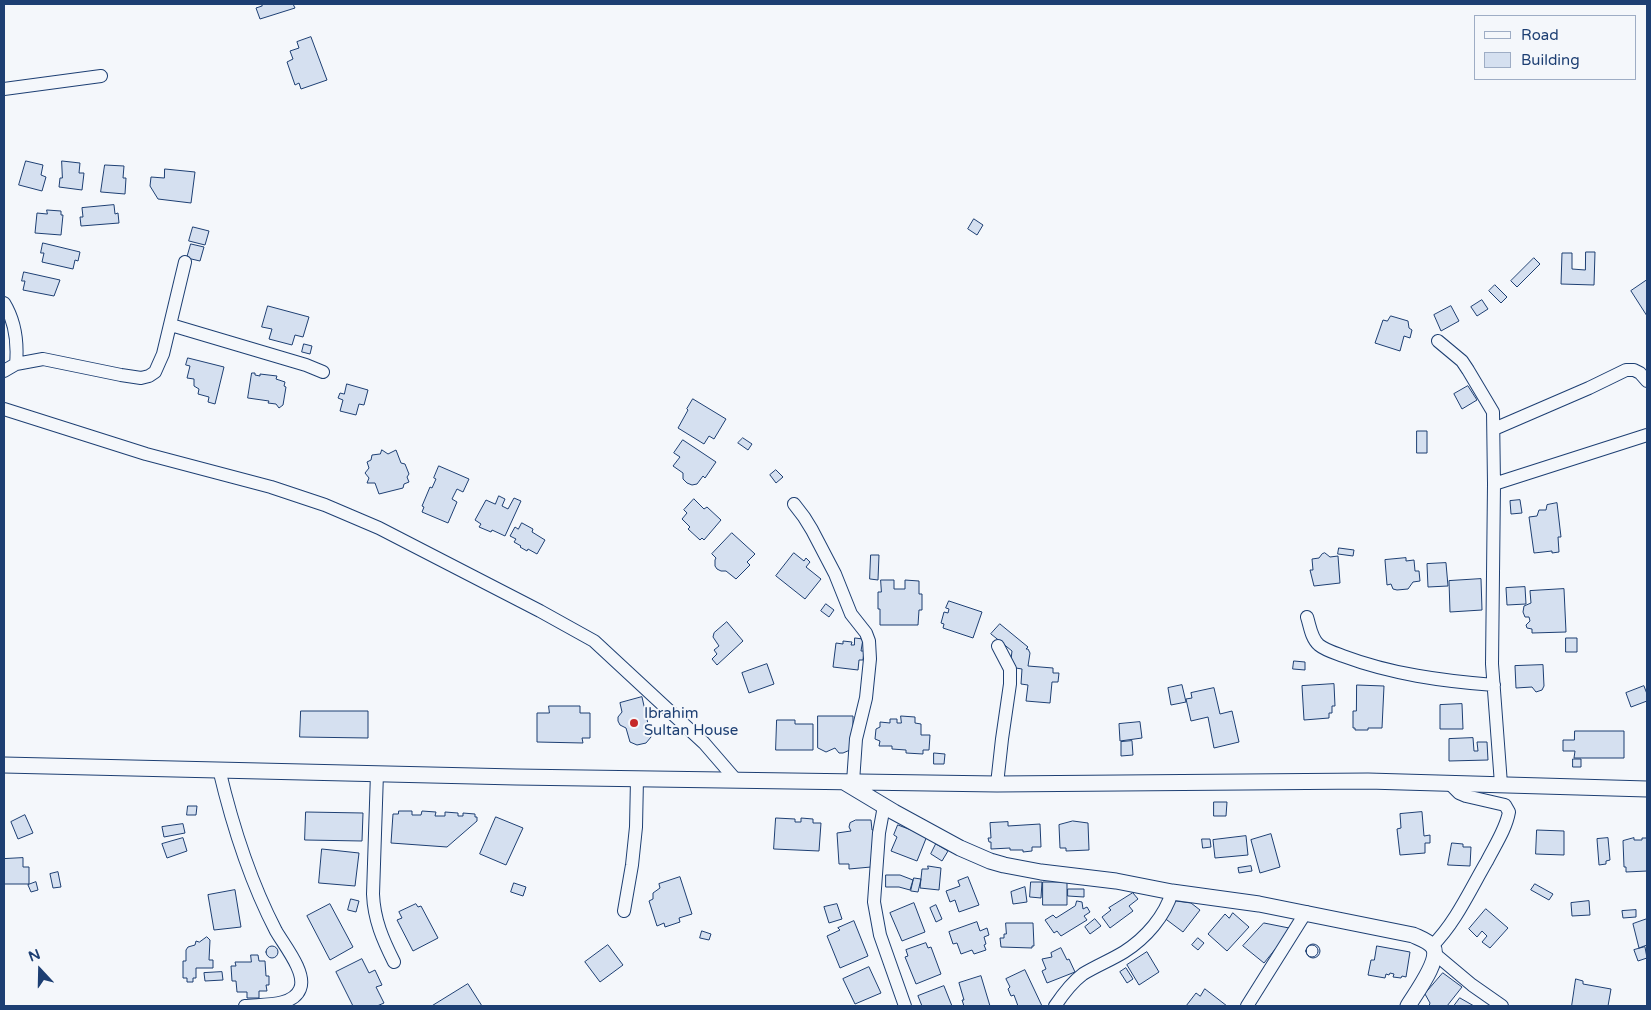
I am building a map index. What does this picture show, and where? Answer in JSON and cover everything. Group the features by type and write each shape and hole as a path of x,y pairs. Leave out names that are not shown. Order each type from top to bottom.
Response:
{"street":[{"path":"4,89 101,76"},
{"path":"4,371 16,364 43,359 141,378 149,376 159,366 171,325 185,262"},
{"path":"4,303 10,313 15,329 17,342 16,364"},
{"path":"171,325 323,372"},
{"path":"1438,341 1462,361 1476,380 1493,412 1492,590 1494,685 1501,784"},
{"path":"1494,429 1589,388 1619,372 1634,370 1640,373 1647,381"},
{"path":"4,409 146,454 271,487 326,506 387,532 548,615 594,641 691,731 736,780"},
{"path":"1494,484 1647,435"},
{"path":"794,504 812,530 835,574 851,614 866,633 868,641 870,659 866,698 849,782"},
{"path":"1307,617 1312,634 1318,644 1342,656 1390,671 1494,685"},
{"path":"997,784 1010,684 1010,669 998,646"},
{"path":"4,765 849,782 997,784 1358,781 1647,789"},
{"path":"219,769 238,835 264,904 298,967 302,979 302,987 297,996 287,1001 245,1006"},
{"path":"378,773 374,911 378,927 394,962"},
{"path":"624,911 636,827 637,778"},
{"path":"849,782 884,806 960,848 990,861 1040,872 1116,881 1172,892 1306,912 1412,935 1423,939 1472,985 1502,1006"},
{"path":"1408,1006 1434,961 1434,950 1452,923 1496,844 1509,812 1505,805 1466,796 1448,782"},
{"path":"884,806 879,833 874,902 880,935 905,1006"},
{"path":"1055,1006 1064,992 1083,975 1126,951 1142,937 1163,915 1172,892"},
{"path":"1247,1006 1306,912"}],"building":[{"path":"261,4 293,4 295,8 260,19 256,8 262,6"},
{"path":"311,37 327,80 301,89 299,83 295,85 287,62 293,59 290,51 299,48 297,42"},
{"path":"26,161 43,165 41,175 46,177 42,191 19,185"},
{"path":"62,161 80,163 79,173 84,173 82,190 59,187 60,178 62,178"},
{"path":"105,165 124,166 123,178 126,178 125,194 101,192"},
{"path":"165,169 195,172 191,203 158,199 150,186 151,177 164,178"},
{"path":"114,205 115,214 118,213 119,223 81,226 82,208"},
{"path":"47,210 61,211 61,215 63,215 61,235 35,233 37,213 47,214"},
{"path":"974,219 983,225 977,235 968,229"},
{"path":"193,227 209,231 205,245 189,241"},
{"path":"43,243 80,252 78,261 75,260 73,269 42,262 44,253 41,253"},
{"path":"191,244 204,247 200,261 187,258"},
{"path":"1586,252 1595,252 1594,285 1561,284 1562,253 1572,253 1572,269 1585,270"},
{"path":"1534,258 1540,264 1517,287 1511,281"},
{"path":"24,272 60,280 54,296 23,290"},
{"path":"1647,280 1647,316 1631,291"},
{"path":"1495,285 1507,297 1501,303 1489,291"},
{"path":"1482,300 1488,309 1477,316 1471,307"},
{"path":"268,306 309,317 303,337 295,335 292,345 269,339 272,329 262,327"},
{"path":"1451,306 1459,321 1441,331 1434,315"},
{"path":"1391,316 1408,321 1409,328 1412,330 1410,338 1404,336 1400,351 1375,343 1383,320 1387,321"},
{"path":"304,344 312,346 310,354 302,352"},
{"path":"188,358 224,367 215,404 208,402 209,397 198,394 199,389 194,386 194,379 187,378 190,366 186,365"},
{"path":"252,373 260,376 260,374 277,376 276,379 285,382 283,405 279,408 276,404 268,403 269,401 248,398"},
{"path":"347,384 368,390 364,405 359,404 356,415 340,411 343,400 338,398 340,393 344,394"},
{"path":"1468,386 1477,400 1462,409 1454,394"},
{"path":"693,399 726,419 714,439 709,436 704,444 678,428"},
{"path":"1417,431 1427,431 1427,453 1417,453"},
{"path":"743,438 752,444 748,450 738,443"},
{"path":"683,440 716,462 705,478 703,476 697,484 687,483 683,479 683,473 673,466 680,457 674,453"},
{"path":"382,450 388,454 396,450 401,463 405,464 409,474 407,477 409,482 404,484 403,488 379,494 375,483 367,483 369,478 365,473 369,468 367,462 371,460 372,455 380,454"},
{"path":"439,466 469,479 463,492 457,489 452,499 457,502 448,523 422,512 424,507 422,506 430,487 432,488 436,479 434,478"},
{"path":"776,470 783,477 776,483 770,475"},
{"path":"499,496 505,499 502,506 508,509 514,498 521,501 505,536 479,527 481,524 475,520 486,500 495,504"},
{"path":"694,499 704,509 707,507 721,520 704,540 702,538 700,540 688,529 690,527 682,519 687,513 684,510"},
{"path":"1520,500 1522,513 1511,514 1510,501"},
{"path":"1557,503 1561,537 1558,537 1559,552 1534,553 1529,517 1537,516 1539,510 1546,510 1547,505"},
{"path":"522,523 533,529 532,532 545,540 537,554 520,547 514,542 516,539 510,536 515,527 518,529"},
{"path":"732,533 755,554 747,562 750,565 736,579 726,571 717,569 715,566 716,558 712,554"},
{"path":"1339,548 1354,550 1353,556 1338,554"},
{"path":"794,553 804,561 806,558 810,562 806,567 821,579 805,599 776,576"},
{"path":"1325,553 1330,557 1338,556 1340,583 1314,586 1310,570 1313,570 1312,559 1319,558"},
{"path":"871,555 879,555 878,580 870,579"},
{"path":"1406,558 1406,561 1414,560 1415,571 1419,571 1420,581 1413,582 1408,589 1393,589 1391,584 1387,585 1385,560"},
{"path":"1446,563 1448,586 1428,587 1427,564"},
{"path":"1481,579 1482,610 1450,612 1449,581"},
{"path":"881,580 894,580 894,589 905,589 905,580 919,581 919,594 922,594 922,610 919,610 918,625 880,625 878,592 881,592"},
{"path":"1525,587 1526,604 1507,605 1506,588"},
{"path":"1564,589 1566,632 1532,633 1532,629 1527,628 1526,625 1530,621 1529,617 1525,617 1523,612 1524,606 1531,603 1530,591"},
{"path":"949,601 982,612 973,638 943,628 944,624 941,623 944,612 948,613 949,609 946,608"},
{"path":"826,604 834,610 829,617 821,611"},
{"path":"727,622 743,641 717,665 712,659 717,654 714,650 719,646 713,637 714,633"},
{"path":"1000,624 1028,647 1026,649 1030,653 1028,666 1053,668 1053,673 1059,673 1058,682 1052,682 1050,703 1026,701 1028,685 1021,684 1022,669 1010,667 1012,651 991,634"},
{"path":"855,638 863,639 861,651 864,651 863,660 859,660 858,670 833,667 836,643 843,644 843,641 852,642 851,645 854,645"},
{"path":"1566,638 1577,638 1577,652 1566,652"},
{"path":"1294,661 1305,662 1305,670 1293,669"},
{"path":"767,664 774,684 749,693 742,673"},
{"path":"1543,665 1544,686 1542,690 1536,692 1532,687 1516,688 1515,666"},
{"path":"1334,684 1335,706 1332,706 1332,713 1329,713 1329,718 1304,720 1302,686"},
{"path":"1182,685 1186,702 1171,705 1168,688"},
{"path":"1357,685 1384,686 1382,728 1355,730 1353,728 1353,711 1356,711"},
{"path":"1644,686 1647,701 1631,707 1626,693"},
{"path":"1214,688 1220,714 1232,711 1239,742 1214,748 1208,717 1191,721 1186,699 1192,698 1191,693"},
{"name":"Ibrahim Sultan House","path":"642,697 651,737 646,743 637,745 630,742 626,728 620,725 618,717 622,712 620,703"},
{"path":"1462,704 1463,729 1440,729 1440,705"},
{"path":"549,706 580,706 580,713 590,713 590,738 582,738 583,743 537,742 537,713 549,713"},
{"path":"301,711 368,711 368,738 300,737"},
{"path":"818,716 853,716 853,739 850,750 839,753 835,748 826,752 818,748"},
{"path":"901,716 915,717 915,723 921,724 921,735 930,735 929,750 923,750 923,754 906,753 906,750 892,749 892,746 879,746 880,741 875,739 876,729 880,727 880,722 890,723 890,719 897,719 897,723 901,723"},
{"path":"777,720 795,720 795,724 813,724 813,750 776,750"},
{"path":"1140,722 1142,738 1120,741 1119,724"},
{"path":"1575,731 1624,731 1624,758 1574,758 1575,751 1563,751 1563,740 1574,740"},
{"path":"1473,738 1474,751 1478,751 1477,742 1487,742 1488,760 1449,761 1449,739"},
{"path":"1132,741 1133,755 1121,756 1121,742"},
{"path":"934,753 945,754 944,764 934,764"},
{"path":"1573,759 1581,759 1581,767 1573,767"},
{"path":"1214,802 1227,802 1226,816 1214,816"},
{"path":"188,806 197,806 196,815 187,815"},
{"path":"399,811 412,811 412,815 421,815 422,811 436,812 435,816 445,816 445,812 458,813 458,816 463,816 463,813 475,814 477,821 447,847 391,843 393,814 398,814"},
{"path":"306,812 363,813 362,841 305,840"},
{"path":"1422,812 1424,836 1430,835 1430,843 1425,843 1425,853 1400,855 1397,829 1401,828 1400,814"},
{"path":"25,815 33,833 18,839 11,822"},
{"path":"496,817 523,828 506,865 480,854"},
{"path":"776,818 795,819 795,822 801,822 801,818 813,819 813,823 821,823 819,851 774,849"},
{"path":"856,820 871,820 872,830 875,830 871,867 849,869 849,864 839,864 837,833 851,831 850,823"},
{"path":"1073,821 1088,823 1089,850 1066,851 1066,848 1060,848 1059,825"},
{"path":"1008,822 1008,826 1040,824 1041,847 1032,847 1032,851 1023,852 1023,850 1010,850 1010,848 991,849 991,842 989,842 988,838 991,838 990,823"},
{"path":"183,824 185,833 164,837 162,827"},
{"path":"898,825 927,836 917,861 891,851 897,837 894,835"},
{"path":"1537,830 1564,831 1564,855 1536,854"},
{"path":"1271,834 1280,867 1260,873 1251,840"},
{"path":"1246,836 1248,855 1215,858 1213,840"},
{"path":"183,838 187,851 167,858 162,844"},
{"path":"1608,838 1610,860 1606,861 1606,864 1599,865 1597,839"},
{"path":"1634,838 1634,840 1642,840 1642,838 1647,838 1647,871 1626,872 1626,867 1624,867 1623,841"},
{"path":"1202,839 1210,839 1211,847 1203,848"},
{"path":"1452,843 1463,844 1463,847 1471,847 1470,866 1448,865"},
{"path":"936,844 948,851 942,861 931,854"},
{"path":"322,849 359,853 355,886 319,883"},
{"path":"23,858 23,867 29,867 29,884 4,884 4,859"},
{"path":"928,866 941,868 939,890 920,888 922,869 928,869"},
{"path":"1251,866 1252,871 1239,873 1238,868"},
{"path":"58,872 61,887 53,888 50,874"},
{"path":"886,875 900,875 913,880 910,890 899,887 886,887"},
{"path":"680,877 692,914 679,918 680,922 665,927 664,923 657,926 649,901 653,899 653,893 660,888 659,884"},
{"path":"968,877 979,905 959,912 955,900 950,902 946,891 960,886 958,881"},
{"path":"914,878 921,879 918,892 911,891"},
{"path":"36,882 38,890 31,892 28,885"},
{"path":"1031,882 1042,882 1041,898 1030,897"},
{"path":"1043,882 1067,882 1067,905 1043,905"},
{"path":"514,883 526,887 523,896 511,892"},
{"path":"1535,884 1553,894 1549,900 1531,890"},
{"path":"1025,887 1027,902 1013,904 1011,892"},
{"path":"1068,889 1084,889 1084,897 1068,896"},
{"path":"235,890 241,927 214,930 208,895"},
{"path":"1133,893 1138,899 1129,906 1133,911 1110,928 1102,917 1111,910 1109,908"},
{"path":"351,899 359,901 356,912 348,910"},
{"path":"1077,901 1082,902 1083,909 1087,907 1090,912 1084,916 1087,920 1061,936 1057,931 1054,933 1045,920 1053,915 1056,918 1075,906"},
{"path":"1176,901 1191,903 1200,910 1183,932 1163,917"},
{"path":"1589,901 1590,915 1572,916 1571,903"},
{"path":"914,903 925,932 902,941 890,913"},
{"path":"330,904 353,947 330,960 307,916"},
{"path":"416,904 418,907 421,906 438,938 413,951 397,920 402,918 399,912"},
{"path":"837,904 842,919 829,923 824,907"},
{"path":"936,905 942,919 936,922 930,908"},
{"path":"1486,909 1508,928 1490,948 1482,942 1487,936 1482,931 1477,937 1469,929"},
{"path":"1636,910 1636,917 1623,918 1622,911"},
{"path":"1233,913 1249,927 1227,951 1208,934 1225,914 1229,918"},
{"path":"1095,919 1101,926 1090,934 1085,927"},
{"path":"1647,919 1647,945 1639,948 1633,924"},
{"path":"854,921 868,956 840,968 827,936 840,930 838,928"},
{"path":"977,922 980,931 987,928 989,935 984,937 986,950 974,954 972,950 961,954 957,943 953,944 949,932"},
{"path":"1006,923 1033,923 1034,946 1032,948 1001,947 1000,938 1004,938 1004,934 1006,934"},
{"path":"1264,923 1289,928 1281,942 1264,963 1243,946"},
{"path":"702,931 711,934 709,940 700,938"},
{"path":"207,937 210,940 209,960 213,960 213,968 196,968 196,978 193,978 193,982 187,982 187,978 183,978 183,961 186,961 186,950 188,947 195,945 196,941 199,942"},
{"path":"1198,938 1204,943 1198,950 1192,945"},
{"path":"926,943 928,948 931,947 941,974 916,984 905,957 908,956 906,950"},
{"path":"1313,944 1318,946 1320,951 1318,956 1313,958 1308,956 1306,951 1308,946"},
{"path":"608,945 623,965 600,982 585,962"},
{"path":"1310,945 1314,945 1318,951 1314,957 1310,957 1306,953 1306,949"},
{"path":"270,946 274,946 278,952 274,958 270,958 266,954 266,950"},
{"path":"1377,946 1410,952 1406,977 1393,977 1394,974 1390,973 1389,975 1386,974 1385,978 1368,975 1371,960 1374,960"},
{"path":"1645,947 1647,958 1638,961 1634,950"},
{"path":"1061,948 1075,972 1047,983 1042,971 1046,969 1042,959 1052,957 1051,953"},
{"path":"1147,952 1159,972 1139,985 1127,965"},
{"path":"251,955 258,955 259,961 265,961 266,976 269,976 269,985 266,985 267,991 259,991 259,998 247,998 247,992 237,992 236,981 232,981 231,966 236,966 235,962 251,962"},
{"path":"362,959 369,973 375,970 382,985 376,987 384,1003 377,1006 353,1006 336,972"},
{"path":"869,967 881,993 855,1004 843,979"},
{"path":"1126,968 1133,979 1127,983 1120,972"},
{"path":"1025,970 1042,1006 1018,1006 1014,995 1011,996 1008,989 1010,987 1006,979"},
{"path":"222,972 223,980 205,981 204,973"},
{"path":"1443,973 1462,987 1447,1006 1429,1006 1430,1003 1425,994"},
{"path":"981,976 990,1006 964,1006 959,983"},
{"path":"1576,979 1583,981 1583,984 1611,989 1608,1006 1572,1006"},
{"path":"468,984 482,1006 432,1006"},
{"path":"944,986 952,1006 922,1006 918,996"},
{"path":"1205,989 1227,1006 1186,1006 1196,993 1200,996"},
{"path":"1460,998 1474,1006 1454,1006"}],"place":[{"name":"Ibrahim Sultan House","path":"634,723"}]}
